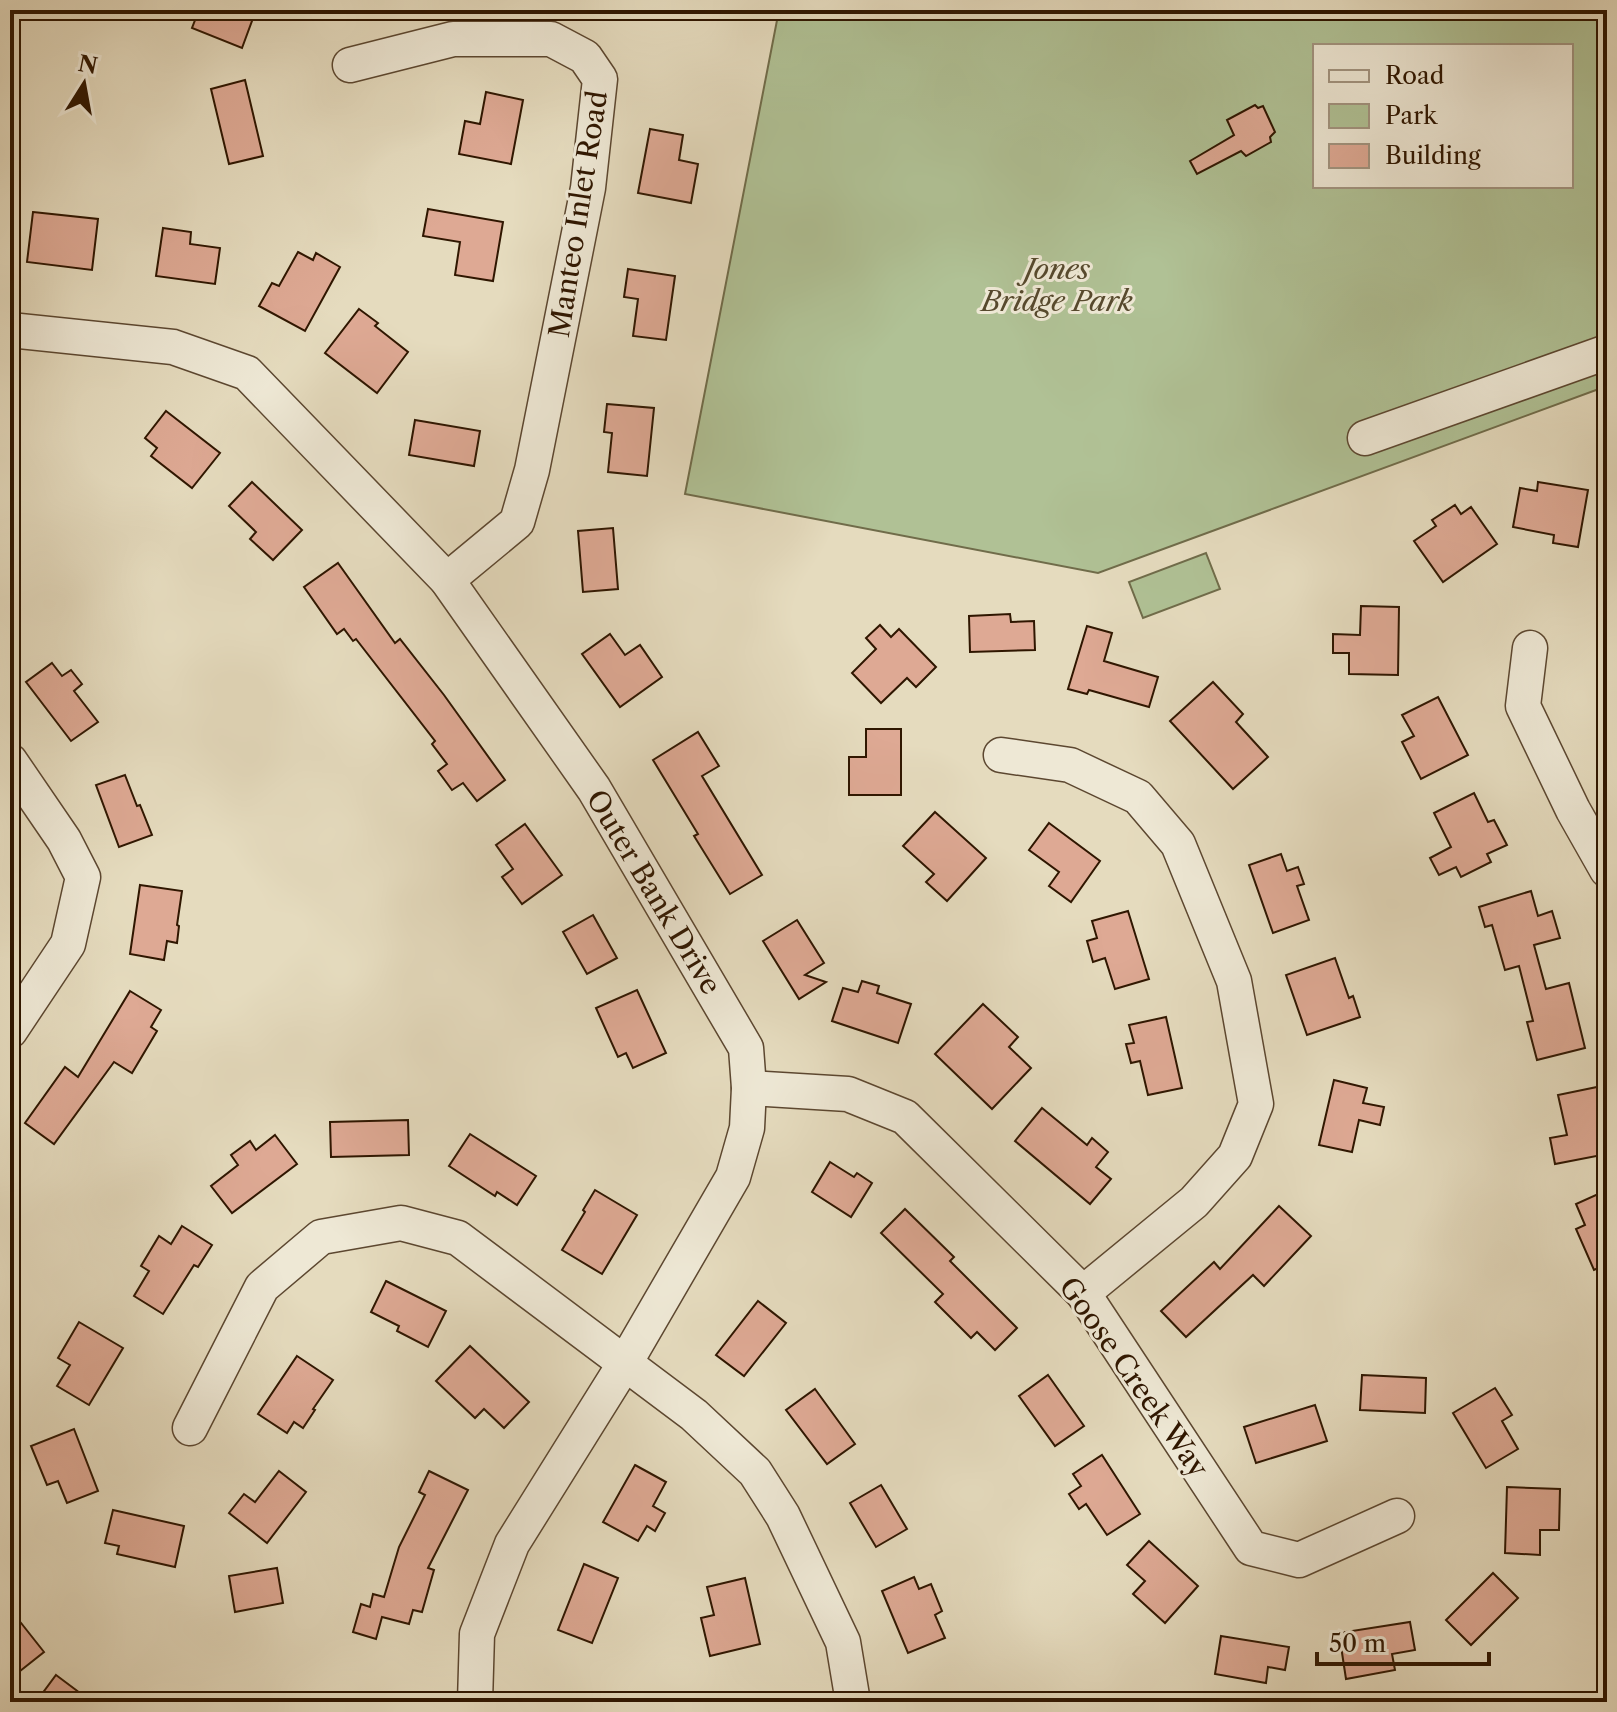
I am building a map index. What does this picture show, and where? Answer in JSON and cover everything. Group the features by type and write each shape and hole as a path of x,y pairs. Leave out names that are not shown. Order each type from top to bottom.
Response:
{"street":[{"name":"Manteo Inlet Road","path":"350,65 453,39 551,39 585,57 600,79 588,188 532,470 517,522 447,580"},
{"name":"Outer Bank Drive","path":"10,330 173,347 247,373 447,580 594,789 746,1048 749,1088 747,1128 733,1177 625,1363 512,1544 477,1634 475,1702"},
{"path":"1365,438 1607,352"},
{"path":"1530,648 1523,706 1573,810 1607,870"},
{"path":"1001,755 1070,765 1138,797 1178,844 1234,981 1256,1104 1235,1156 1194,1202 1083,1293"},
{"path":"10,761 64,840 83,877 68,944 10,1031"},
{"name":"Goose Creek Way","path":"749,1088 848,1094 905,1117 1083,1293 1251,1548 1299,1560 1397,1516"},
{"path":"190,1428 262,1287 321,1237 401,1223 458,1238 694,1415 755,1472 783,1516 843,1642 853,1702"}],"green space":[{"name":"Jones Bridge Park","path":"779,10 1607,10 1607,386 1098,573 685,494"},
{"path":"1206,553 1220,589 1143,618 1129,582"}],"building":[{"path":"199,10 256,10 242,48 192,28"},
{"path":"245,80 263,156 229,164 211,89"},
{"path":"486,92 523,100 511,164 459,154 465,121 480,124"},
{"path":"1255,105 1258,108 1263,106 1275,132 1270,137 1271,142 1246,156 1241,151 1197,174 1190,161 1234,135 1227,120"},
{"path":"650,129 683,135 679,160 698,164 691,203 638,193"},
{"path":"428,209 503,222 493,281 455,275 460,242 423,236"},
{"path":"33,212 98,219 92,270 27,262"},
{"path":"163,228 191,232 190,244 220,248 215,284 156,276"},
{"path":"298,252 313,260 316,253 340,267 305,331 259,306 272,283 279,286"},
{"path":"628,269 675,276 666,340 633,336 638,299 624,297"},
{"path":"359,309 408,352 377,393 325,353"},
{"path":"607,404 654,408 647,476 608,472 612,433 604,432"},
{"path":"166,411 220,453 192,488 151,456 157,448 145,438"},
{"path":"415,420 480,431 474,466 409,455"},
{"path":"252,482 302,530 273,560 250,539 256,532 229,506"},
{"path":"1538,482 1588,490 1578,547 1553,543 1554,535 1513,527 1520,488 1537,491"},
{"path":"1455,505 1461,514 1471,507 1497,544 1443,582 1414,541 1436,526 1432,520"},
{"path":"613,528 618,589 583,592 578,531"},
{"path":"338,563 395,643 400,639 505,780 477,801 463,783 452,790 438,771 447,764 432,744 435,741 356,639 353,641 344,629 337,634 304,587"},
{"path":"1361,606 1399,607 1398,675 1349,674 1349,653 1333,653 1333,634 1360,635"},
{"path":"1010,614 1011,622 1034,621 1035,650 970,652 969,616"},
{"path":"880,625 891,637 899,629 936,667 916,687 907,678 881,703 852,673 876,649 866,638"},
{"path":"1087,626 1112,633 1104,661 1158,677 1149,707 1089,690 1087,694 1068,689"},
{"path":"610,634 625,655 640,645 662,677 620,707 582,654"},
{"path":"52,663 62,676 71,670 82,684 74,691 98,722 71,741 26,682"},
{"path":"1213,682 1243,714 1236,722 1268,757 1233,789 1170,721"},
{"path":"1438,697 1468,755 1421,779 1402,742 1414,736 1402,715"},
{"path":"866,729 901,729 901,795 849,795 849,757 866,757"},
{"path":"698,732 719,766 702,776 762,875 730,894 653,760"},
{"path":"125,775 152,835 119,847 96,785"},
{"path":"1474,793 1488,822 1494,820 1507,845 1487,854 1491,862 1461,877 1456,867 1439,875 1430,858 1451,847 1434,813"},
{"path":"935,812 986,858 947,901 926,882 934,874 903,846"},
{"path":"1049,823 1100,861 1071,902 1049,886 1059,872 1029,850"},
{"path":"525,824 562,875 522,904 502,877 513,869 496,845"},
{"path":"1281,854 1287,871 1298,867 1304,884 1297,886 1309,920 1273,933 1249,865"},
{"path":"140,885 182,891 177,943 167,941 164,960 130,954"},
{"path":"1531,891 1538,916 1552,911 1560,938 1534,945 1546,989 1569,983 1585,1048 1537,1060 1527,1022 1533,1021 1519,966 1505,970 1492,925 1485,927 1479,907"},
{"path":"1128,911 1149,979 1115,989 1105,958 1093,962 1087,941 1097,938 1092,921"},
{"path":"593,915 617,958 587,974 563,932"},
{"path":"797,920 824,963 805,975 826,982 799,999 763,941"},
{"path":"1335,958 1349,998 1353,996 1360,1017 1307,1035 1286,975"},
{"path":"862,981 879,986 877,993 911,1004 898,1043 832,1021 843,988 858,992"},
{"path":"637,990 666,1053 633,1068 626,1053 618,1057 596,1008"},
{"path":"130,991 161,1010 151,1027 157,1031 132,1073 114,1062 54,1144 25,1123 65,1067 78,1077"},
{"path":"983,1004 1018,1037 1009,1047 1031,1068 992,1109 935,1054"},
{"path":"1166,1017 1182,1088 1148,1095 1140,1061 1131,1063 1126,1044 1134,1043 1129,1025"},
{"path":"1334,1080 1367,1088 1363,1103 1384,1107 1380,1125 1359,1120 1352,1152 1319,1145"},
{"path":"1597,1087 1607,1136 1607,1154 1555,1164 1550,1138 1567,1135 1558,1095"},
{"path":"1042,1108 1087,1145 1092,1138 1108,1152 1096,1167 1111,1179 1090,1204 1015,1141"},
{"path":"408,1120 409,1155 331,1157 330,1122"},
{"path":"470,1134 536,1176 517,1205 497,1192 495,1196 449,1166"},
{"path":"275,1135 297,1164 232,1213 211,1186 238,1165 231,1155 250,1141 256,1150"},
{"path":"830,1162 854,1177 857,1173 872,1183 851,1217 812,1192"},
{"path":"595,1190 637,1215 602,1274 562,1250"},
{"path":"1607,1190 1607,1264 1594,1270 1576,1229 1585,1225 1576,1204"},
{"path":"1279,1206 1311,1236 1264,1286 1253,1275 1186,1337 1161,1311 1214,1262 1220,1269"},
{"path":"905,1209 954,1257 950,1261 1017,1328 995,1350 977,1332 971,1338 935,1302 943,1294 881,1233"},
{"path":"182,1226 212,1245 198,1267 194,1265 163,1314 134,1296 149,1271 141,1266 159,1236 171,1244"},
{"path":"386,1281 446,1311 428,1347 397,1331 399,1326 371,1312"},
{"path":"758,1301 786,1323 744,1376 716,1355"},
{"path":"79,1322 123,1348 89,1405 57,1386 70,1365 58,1358"},
{"path":"470,1346 529,1402 504,1428 484,1409 475,1418 436,1381"},
{"path":"297,1356 333,1380 303,1428 294,1422 287,1433 258,1414"},
{"path":"1048,1375 1084,1426 1055,1446 1019,1396"},
{"path":"1362,1375 1426,1378 1425,1413 1360,1410"},
{"path":"1495,1388 1512,1415 1502,1421 1518,1449 1486,1468 1453,1413"},
{"path":"815,1389 855,1444 827,1464 786,1410"},
{"path":"1315,1405 1327,1441 1256,1463 1244,1427"},
{"path":"74,1429 98,1491 67,1503 58,1481 47,1485 31,1446"},
{"path":"1102,1455 1140,1514 1107,1535 1086,1504 1079,1509 1069,1494 1081,1486 1073,1474"},
{"path":"635,1465 666,1482 653,1506 665,1513 655,1531 647,1526 638,1541 603,1522"},
{"path":"279,1471 306,1492 267,1543 229,1513 244,1494 255,1502"},
{"path":"429,1471 468,1490 428,1568 434,1570 422,1612 413,1610 409,1624 382,1617 376,1639 353,1632 361,1604 370,1607 373,1594 384,1597 399,1547 425,1495 419,1492"},
{"path":"881,1485 907,1529 876,1547 850,1503"},
{"path":"1507,1487 1560,1489 1559,1530 1540,1530 1540,1555 1505,1553"},
{"path":"113,1510 184,1526 175,1567 117,1554 119,1546 105,1543"},
{"path":"1149,1541 1198,1586 1165,1623 1133,1594 1145,1581 1127,1565"},
{"path":"584,1564 618,1578 592,1643 558,1630"},
{"path":"277,1568 283,1603 235,1612 229,1576"},
{"path":"1493,1573 1518,1598 1471,1645 1446,1620"},
{"path":"914,1577 919,1589 931,1584 942,1611 935,1615 945,1638 908,1653 882,1591"},
{"path":"745,1578 760,1644 710,1656 701,1618 714,1615 707,1587"},
{"path":"10,1609 44,1652 10,1679"},
{"path":"1410,1622 1415,1650 1392,1654 1395,1670 1346,1679 1339,1633"},
{"path":"1221,1636 1289,1647 1285,1670 1268,1667 1266,1683 1215,1674"},
{"path":"56,1675 92,1702 36,1702"}]}
